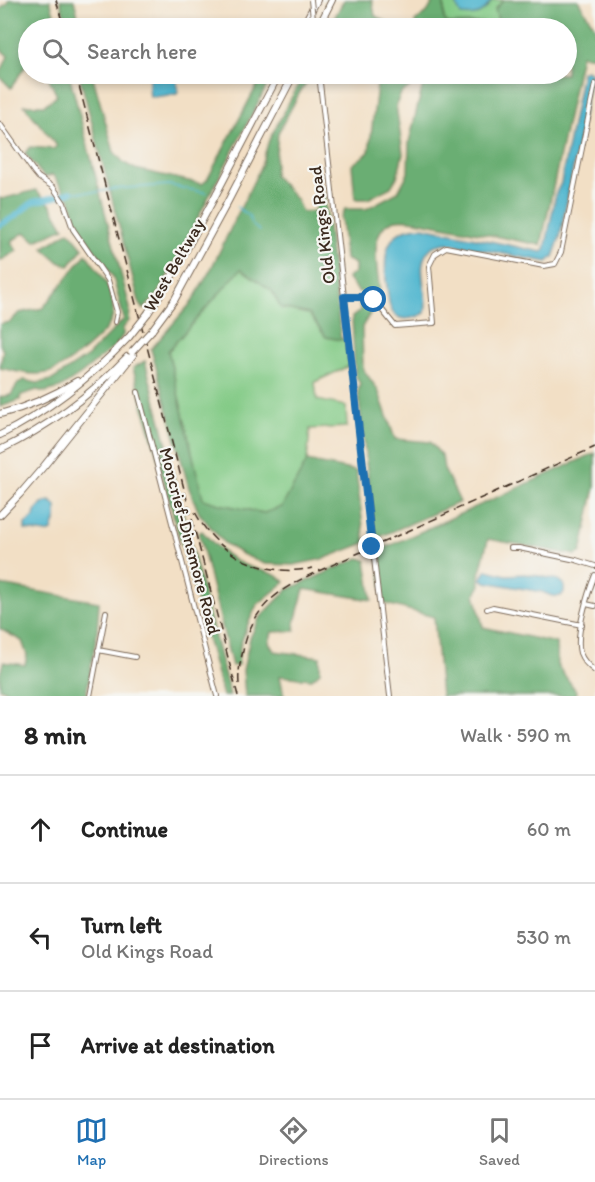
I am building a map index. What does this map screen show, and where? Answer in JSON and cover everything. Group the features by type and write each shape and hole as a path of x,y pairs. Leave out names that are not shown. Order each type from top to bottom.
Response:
{"highway":[{"path":"307,18 317,0"},
{"path":"322,18 332,0"},
{"name":"West Beltway","path":"0,435 47,409 74,389 112,355 148,313 172,276 274,84"},
{"name":"West Beltway","path":"0,450 28,436 67,411 100,384 146,338 175,299 289,84"},
{"path":"0,515 32,480 132,354"},
{"path":"0,414 47,398 93,371"}],"street":[{"path":"311,0 314,18"},
{"name":"Old Kings Road","path":"320,84 390,696"},
{"path":"344,297 364,297 374,300 395,326 434,322 429,266 435,254 446,247 544,266 555,264 561,252 595,84"},
{"path":"0,124 34,172 55,190 64,203 73,229 108,280 117,312 115,322"},
{"name":"Moncrief-Dinsmore Road","path":"138,392 217,696"},
{"path":"511,548 576,560 595,566"},
{"path":"595,575 586,604 579,646 584,661 595,671"},
{"path":"586,604 595,606"},
{"path":"487,609 493,607 582,625"},
{"path":"90,696 106,612"},
{"path":"98,650 135,657"}],"green space":[{"path":"8,0 50,0 55,18 18,18 18,77 11,88 0,77 8,56 0,49 0,9 8,3"},
{"path":"60,0 74,0 78,18 65,18"},
{"path":"344,0 372,0 375,16 379,18 334,18"},
{"path":"434,0 444,0 444,18 420,18 428,11"},
{"path":"444,0 457,0 457,7 486,9 492,0 504,0 495,9 503,18 444,18"},
{"path":"504,0 578,0 595,27 595,57 581,55 577,74 577,18 497,18 495,9"},
{"path":"52,84 72,84 130,308 129,321 123,328 123,335 115,346 60,388 45,392 37,390 21,395 20,400 0,407 0,397 11,395 18,383 24,380 37,383 52,380 88,356 124,319 113,277 77,224 71,201 53,175 44,177 25,153 30,147 53,149 57,146 24,105 44,105 57,96"},
{"path":"82,84 95,84 114,152 124,163 135,169 202,184 207,180 258,84 268,84 158,294 143,310"},
{"path":"299,84 306,84 278,133 274,175 296,199 302,212 315,211 316,192 324,192 341,340 326,337 309,314 281,308 272,291 241,269 168,351 203,499 264,513 282,507 307,461 356,471 365,543 323,559 293,565 265,564 242,554 224,543 199,513 189,488 151,349 192,302 211,269 261,166 269,140"},
{"path":"376,84 410,84 410,87 401,93 396,105 403,154 397,177 391,187 368,199 355,199 352,165 369,152"},
{"path":"423,84 575,84 541,245 416,221 396,220 387,224 377,240 376,262 380,293 359,292 347,278 355,272 355,264 345,259 341,217 345,209 366,209 398,192 408,173 409,142"},
{"path":"36,190 50,204 64,228 35,241 25,232 11,242 17,251 0,261 0,198"},
{"path":"69,231 83,248 69,266 59,262 43,248"},
{"path":"86,254 104,279 110,292 113,313 108,327 78,355 53,371 34,374 0,368 3,351 0,344 0,324 10,322 19,313 43,308"},
{"path":"241,268 272,291 281,308 309,314 326,337 345,339 349,366 315,382 317,400 346,406 347,427 310,429 307,461 282,507 264,513 203,499 168,351"},
{"path":"364,300 371,312 362,327 363,369 378,390 395,439 430,442 442,456 444,469 460,502 375,539 358,391 360,384 355,374 352,317 360,311 359,301"},
{"path":"145,361 167,445 164,458 171,466 230,696 223,696 133,368"},
{"path":"595,453 595,487 581,552 576,555 488,539 479,576 480,585 475,594 483,627 556,643 557,665 576,691 575,696 441,696 434,617 383,603 378,551"},
{"path":"202,531 234,560 272,574 285,582 257,605 240,646 238,665 232,666 199,533"},
{"path":"359,558 366,560 372,600 304,589 295,622 295,631 272,632 269,643 274,651 320,657 320,672 312,679 280,676 284,696 245,696 243,670 250,638 259,619 287,590"},
{"path":"0,585 99,602 97,632 86,696 17,696 0,688 3,662 25,665 27,655 22,641 0,629"}],"water":[{"path":"457,0 492,0 480,14 467,16 461,15 457,7"},
{"path":"586,70 591,73 560,237 553,257 547,262 446,243 432,247 426,254 422,270 425,313 408,319 395,315 389,304 385,266 388,246 400,232 423,227 542,252 545,250 556,193 561,183 582,72"},
{"path":"149,84 177,84 178,91 177,94 153,97 150,96"},
{"path":"49,501 56,506 56,518 52,531 46,533 25,530 25,524 34,517 37,509"},
{"path":"487,570 506,575 525,574 559,580 564,584 564,592 561,596 552,596 542,592 486,582 481,579"}],"waterway":[{"path":"71,192 97,192 169,185 207,193"},
{"path":"0,225 33,202 71,192"},
{"path":"237,207 249,216 252,225 260,231"}],"railway":[{"path":"56,0 61,18"},
{"path":"79,84 238,696"},
{"path":"239,684 242,655 254,621 261,610 281,591 306,577 595,447"},
{"path":"195,512 216,541 244,560 277,570 313,568"}],"route":[{"path":"372,547 344,297 364,297 374,300"}]}
